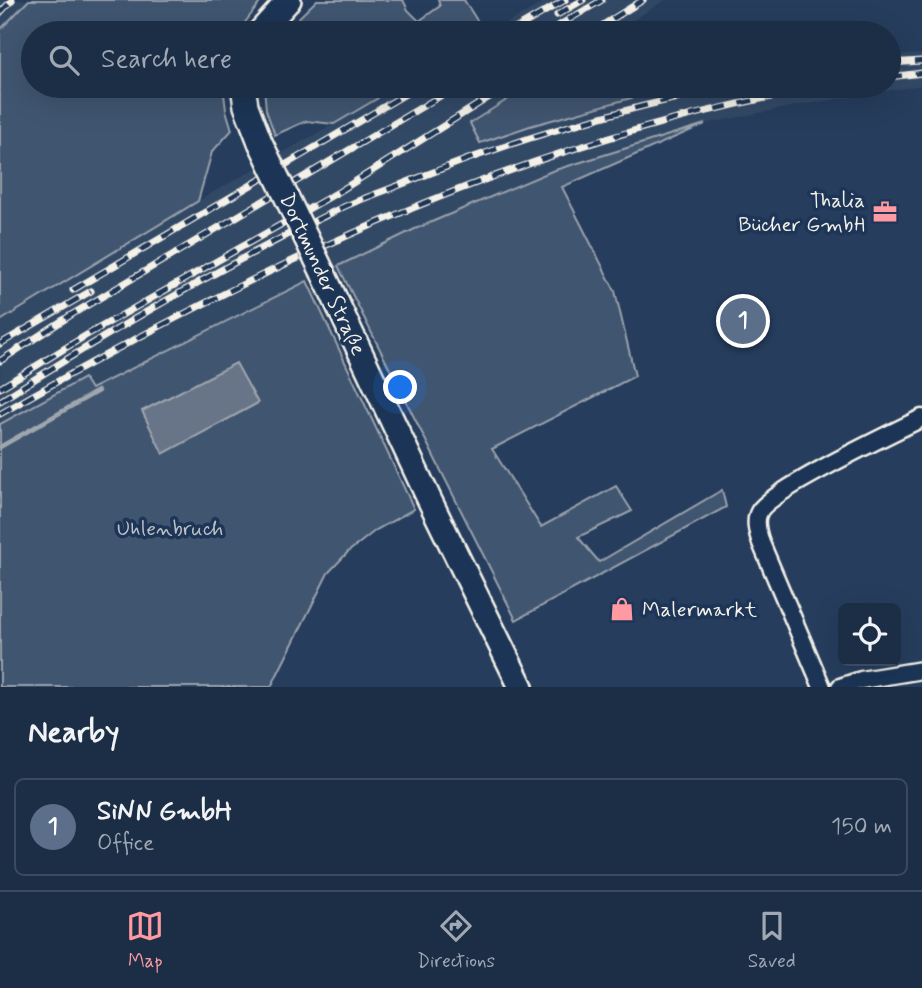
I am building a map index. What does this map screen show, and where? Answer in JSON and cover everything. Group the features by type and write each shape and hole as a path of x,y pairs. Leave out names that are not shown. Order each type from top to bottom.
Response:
{"main road":[{"path":"270,21 289,0"},
{"name":"Dortmunder Straße","path":"245,98 260,142 520,687"}],"street":[{"path":"822,687 761,543 757,529 758,513 768,500 797,482 922,418"},
{"path":"840,687 861,680 922,670"}],"shaded area":[{"path":"0,0 29,0 0,30"},
{"path":"547,0 665,0 632,21 511,21"},
{"path":"922,54 922,85 901,88 901,55"},
{"path":"379,98 510,98 470,123 481,143 530,126 631,98 843,98 705,124 552,171 415,229 110,379 0,441 0,321 198,201"},
{"path":"236,363 258,403 163,454 142,411"}],"green space":[{"path":"29,0 262,0 246,21 21,21 21,98 224,98 232,130 212,152 198,201 0,321 0,30"},
{"path":"317,0 403,0 419,21 295,21"},
{"path":"438,0 464,0 477,21 419,21 440,6"},
{"path":"265,98 378,98 334,124 306,121 275,135 266,110"},
{"path":"510,98 631,98 480,143 470,123"},
{"path":"705,124 562,187 615,291 635,376 492,449 541,527 616,486 632,511 578,537 599,562 722,490 726,507 516,620 338,266 415,229 552,171"},
{"name":"Uhlenbruch","path":"307,281 414,509 376,530 348,552 328,573 271,687 0,687 0,424 84,378 91,389"}],"waterway":[{"path":"0,447 98,391"}],"railway":[{"path":"0,13 12,0"},
{"path":"529,21 565,0"},
{"path":"557,15 583,0"},
{"path":"566,21 602,0"},
{"path":"609,21 643,0"},
{"path":"901,62 922,61"},
{"path":"901,76 922,73"},
{"path":"73,290 399,98"},
{"path":"0,361 71,315 437,98"},
{"path":"0,388 85,336 340,191 488,98"},
{"path":"0,401 168,300 254,252 350,204 533,137 680,98"},
{"path":"0,414 197,307 402,212 506,172 613,137 721,108 771,98"},
{"path":"0,344 91,291"}],"place":[{"name":"Thalia Bücher GmbH","path":"885,212"},
{"name":"SiNN GmbH","path":"743,321"},
{"name":"Malermarkt","path":"622,609"}]}
